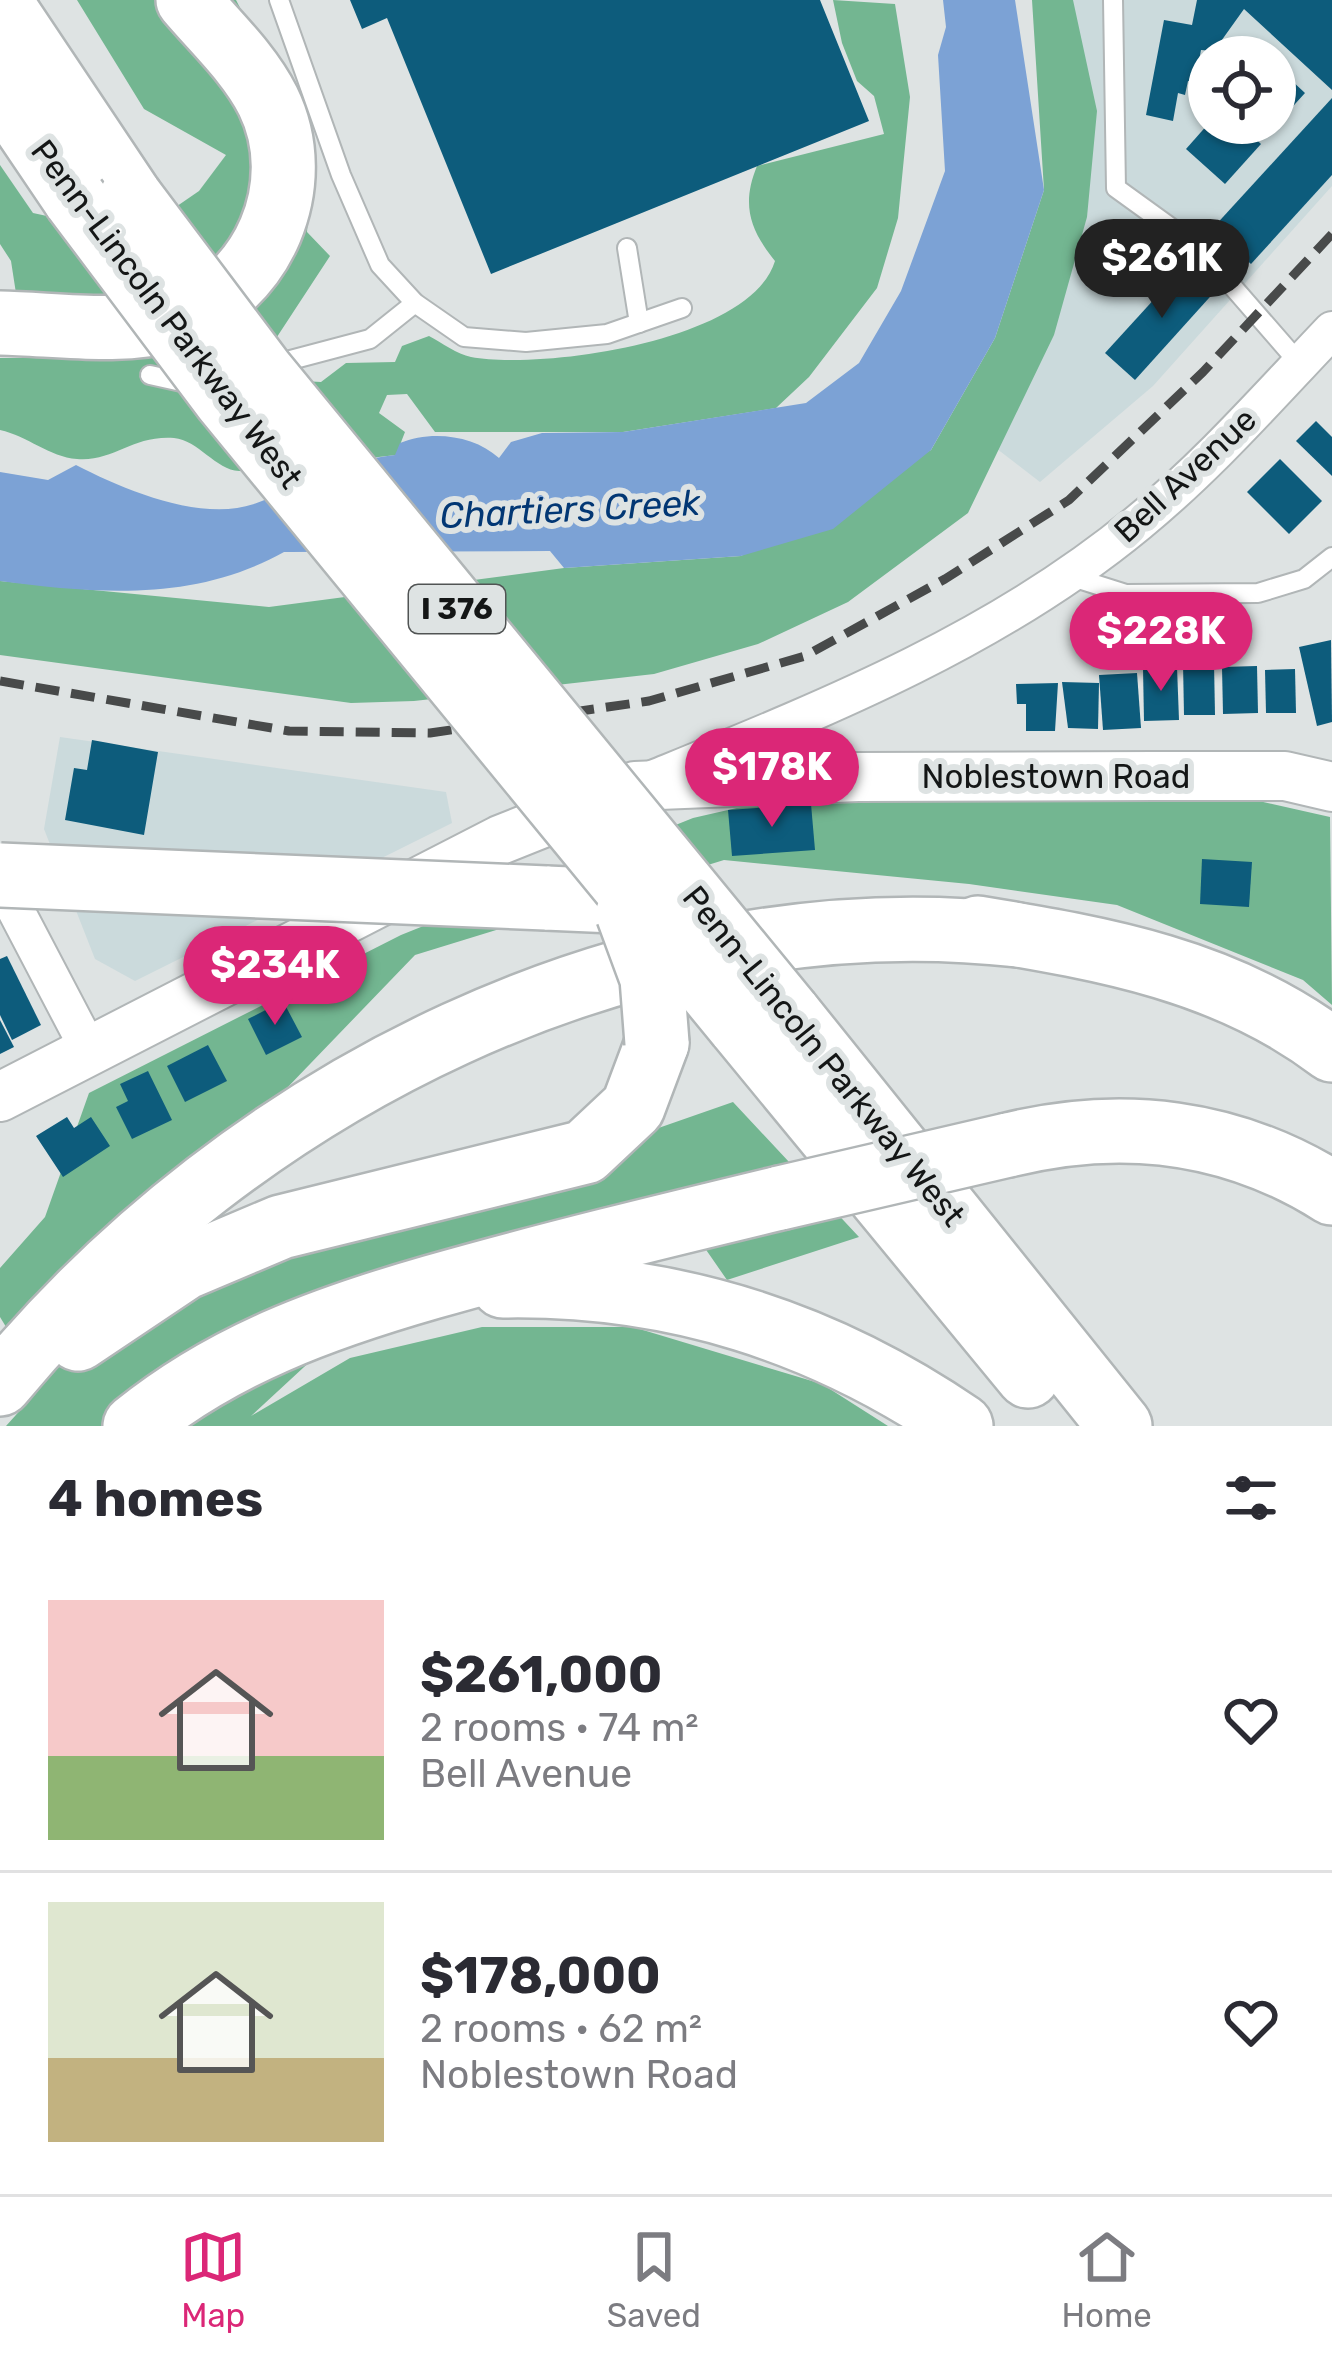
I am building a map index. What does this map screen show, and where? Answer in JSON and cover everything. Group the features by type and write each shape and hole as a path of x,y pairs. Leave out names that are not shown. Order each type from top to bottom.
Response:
{"highway":[{"path":"0,323 158,323 199,308 246,270 275,219 283,152 270,105 188,0"},
{"name":"Penn-Lincoln Parkway West","path":"0,2 103,198 213,384 609,867 976,1240 1120,1426"},
{"name":"Penn-Lincoln Parkway West","path":"0,88 262,372 764,1020 1070,1426"},
{"path":"0,1406 100,1321 144,1291 226,1249 330,1213 544,1166 585,1152 633,1106 657,1042 652,978 609,867"},
{"path":"0,877 857,911 1118,953 1211,981 1283,1016 1332,1050"},
{"path":"0,1384 124,1251 224,1172 332,1101 532,1002 643,964 806,934 917,927 1018,935"},
{"path":"135,1426 210,1374 289,1332 536,1256 1008,1145 1097,1130 1188,1135 1280,1163 1332,1193"},
{"path":"976,1240 1156,1426"},
{"path":"429,1288 614,1290 732,1313 848,1358 961,1426"}],"main road":[{"name":"Noblestown Road","path":"0,1097 500,840 635,786 858,777 1155,776 1285,776 1331,785"}],"street":[{"name":"Bell Avenue","path":"635,786 866,691 1069,576 1210,460 1332,330"},
{"path":"0,877 89,1050"}],"lane":[{"path":"279,0 341,175 380,265 416,303 464,338 526,343 607,334 682,308"},
{"path":"1113,0 1116,188 1199,248 1300,364"},
{"path":"627,248 640,323"},
{"path":"149,375 187,387 370,339 416,303"},
{"path":"1069,576 1126,594 1258,593 1304,579 1332,557"}],"shaded area":[{"path":"1066,0 1332,0 1332,186 1153,386 1040,482 988,442 1054,335"},
{"path":"60,737 446,792 452,823 135,981 95,959 44,829"}],"green space":[{"path":"77,0 236,0 313,149 307,232 330,256 250,378 321,382 346,363 395,362 402,346 429,336 471,357 546,359 593,353 688,330 728,312 758,289 775,261 759,239 751,216 750,193 757,166 884,134 874,96 857,81 842,43 833,0 895,4 910,97 898,218 877,288 809,377 776,408 623,432 435,432 407,394 387,395 379,413 405,432 396,455 297,469 239,471 174,438 146,440 90,459 57,454 0,430 0,358 26,358 11,261 0,244 0,165 33,213 135,235 199,191 226,155 144,109"},
{"path":"1032,0 1073,0 1097,111 1087,217 1054,335 968,513 848,602 758,644 654,674 414,701 351,703 0,655 0,581 269,607 564,568 741,556 931,450 995,338 1044,190"},
{"path":"924,765 1215,791 1330,817 1332,1005 1303,980 1117,905 969,884 724,860 415,955 284,1091 89,1245 389,1222 733,1102 859,1237 727,1280 675,1205 422,1258 251,1416 350,1358 482,1327 633,1327 822,1384 888,1426 6,1426 42,1386 0,1317 0,1268 45,1217 89,1093 401,935 693,818"}],"water":[{"name":"Chartiers Creek","path":"943,0 1015,0 1044,190 995,338 931,450 833,529 741,556 564,568 550,551 284,552 250,568 181,587 109,591 0,581 0,472 48,480 76,465 163,501 233,509 358,462 395,455 400,443 412,439 465,440 499,458 511,442 542,433 623,432 806,403 859,363 901,291 945,171 938,55 946,27"}],"building":[{"path":"350,0 820,0 869,121 491,274 387,18 362,29"},
{"path":"1197,0 1332,0 1332,90 1296,57 1296,36 1273,36 1244,9 1225,36 1188,36 1188,81 1185,95 1178,93 1173,121 1146,115 1164,20 1192,25"},
{"path":"1332,98 1332,175 1251,264 1212,229 1290,144 1296,144 1296,137"},
{"path":"1190,144 1261,144 1225,184 1186,149"},
{"path":"1189,261 1218,288 1135,380 1105,353"},
{"path":"1316,421 1332,437 1332,476 1296,441"},
{"path":"1280,459 1322,501 1289,534 1247,492"},
{"path":"1331,640 1332,722 1317,726 1299,647"},
{"path":"1183,663 1214,663 1215,715 1184,715"},
{"path":"1257,666 1258,713 1223,714 1222,667"},
{"path":"1177,667 1179,720 1144,721 1143,668"},
{"path":"1295,669 1296,713 1266,713 1265,670"},
{"path":"1137,673 1141,728 1103,730 1099,675"},
{"path":"1062,682 1099,683 1098,729 1068,728"},
{"path":"1058,683 1055,731 1026,731 1026,704 1017,704 1016,684"},
{"path":"92,740 158,752 144,835 65,820 74,768 87,770"},
{"path":"811,804 815,850 732,856 728,810"},
{"path":"1202,859 1252,862 1249,907 1200,904"},
{"path":"7,956 41,1025 12,1040 0,1015 0,959"},
{"path":"283,1001 302,1037 266,1055 248,1019"},
{"path":"0,1020 14,1047 0,1054"},
{"path":"208,1045 227,1081 185,1102 167,1066"},
{"path":"148,1071 172,1120 132,1139 116,1107 128,1101 120,1084"},
{"path":"67,1117 74,1128 91,1117 110,1146 63,1177 36,1136"}],"railway":[{"path":"0,681 289,731 430,733 649,701 805,656 945,579 1069,500 1203,372 1332,234"}]}
